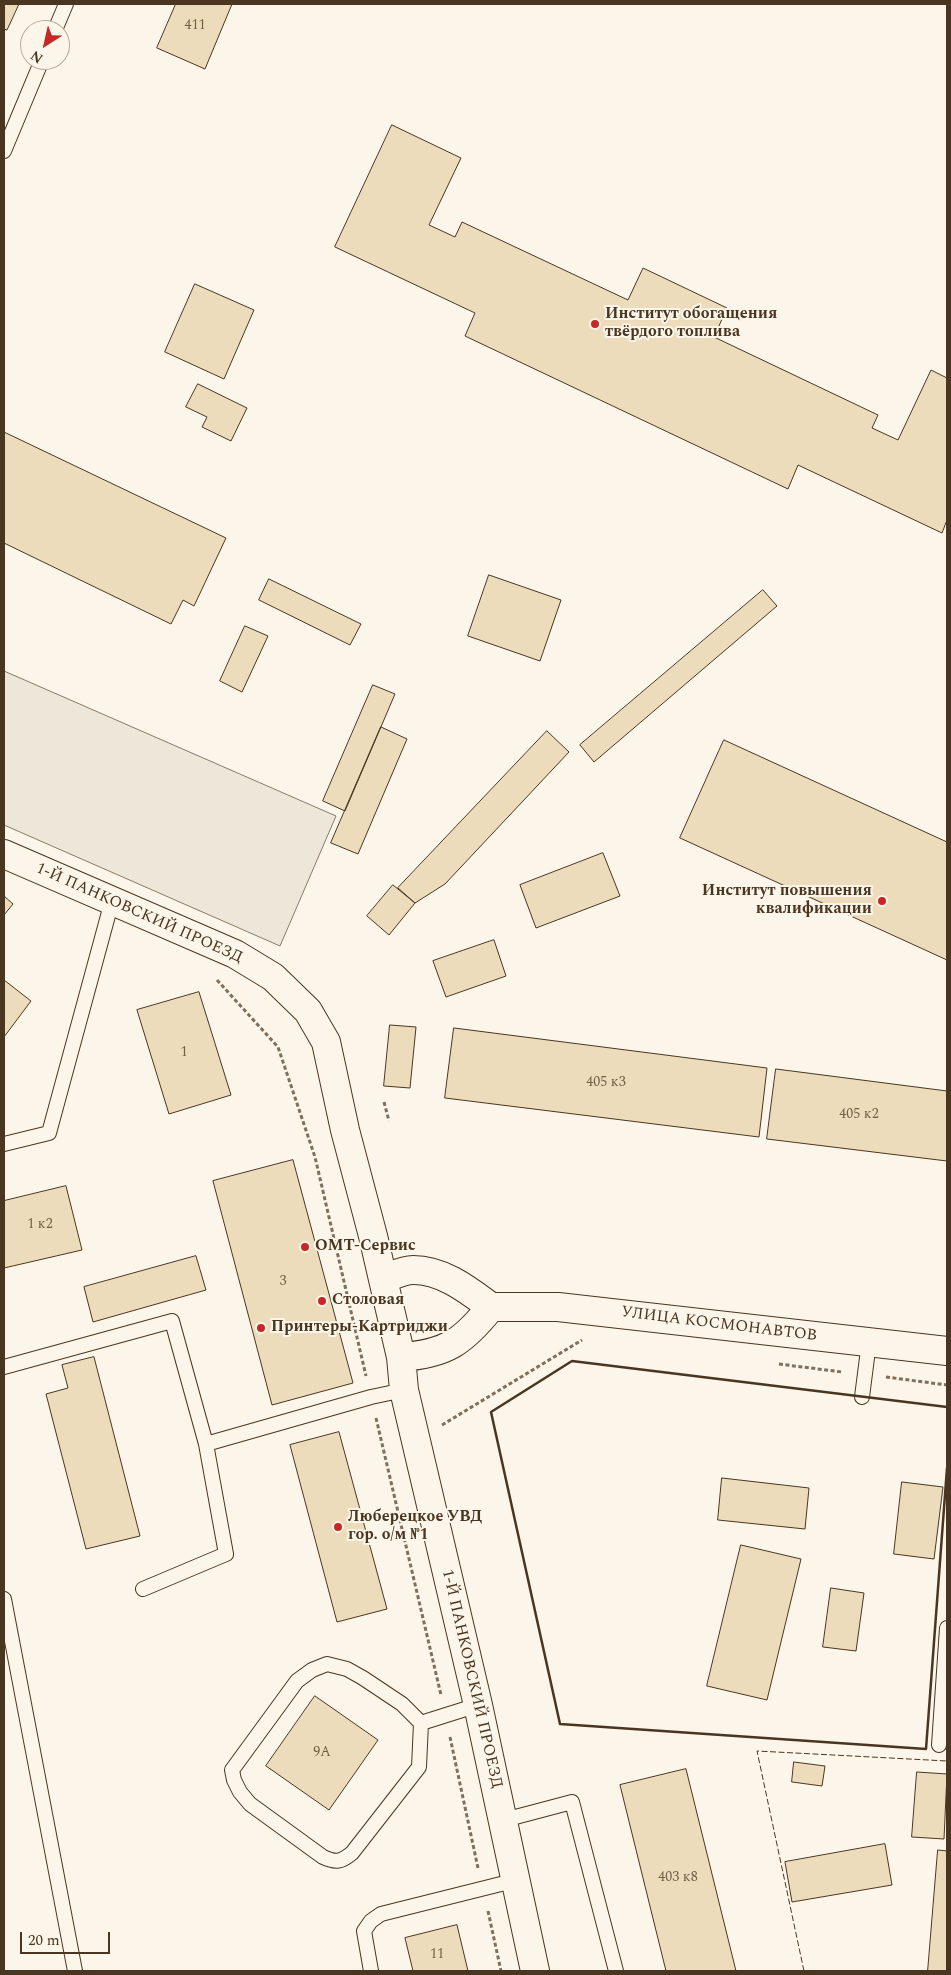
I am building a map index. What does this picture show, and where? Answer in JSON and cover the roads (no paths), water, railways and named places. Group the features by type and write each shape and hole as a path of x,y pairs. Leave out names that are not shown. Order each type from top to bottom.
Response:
{"street":[{"name":"1-Й ПАНКОВСКИЙ ПРОЕЗД","path":"4,854 235,954 273,977 308,1011 326,1042 345,1130 383,1279 400,1357 404,1390 504,1820 535,1971"},
{"path":"383,1279 412,1270 424,1271 449,1279 466,1288 491,1307 473,1329 450,1347 421,1356 400,1357"},
{"name":"УЛИЦА КОСМОНАВТОВ","path":"491,1307 558,1307 947,1351"}],"lane":[{"path":"59,20 66,4"},
{"path":"4,151 38,70"},
{"path":"4,1144 49,1133 112,901"},
{"path":"4,1367 172,1322 206,1444 226,1554 143,1589"},
{"path":"862,1397 870,1342"},
{"path":"206,1444 371,1397 404,1390"},
{"path":"4,1598 75,1971"},
{"path":"938,1745 947,1628"},
{"path":"327,1664 346,1669 363,1678 402,1704 421,1723 419,1767 352,1853 342,1861 333,1862 323,1857 250,1804 240,1792 234,1780 232,1770 296,1681 312,1670 327,1664"},
{"path":"421,1723 478,1705"},
{"path":"504,1820 572,1802 616,1971"},
{"path":"371,1971 364,1931 381,1914 517,1880"}],"place":[{"name":"Институт обогащения твёрдого топлива","path":"595,324"},
{"name":"Институт повышения квалификации","path":"882,901"},
{"name":"ОМТ-Сервис","path":"305,1247"},
{"name":"Столовая","path":"322,1301"},
{"name":"Принтеры-Картриджи","path":"261,1328"},
{"name":"Люберецкое УВД гор. о/м №1","path":"338,1527"}]}
